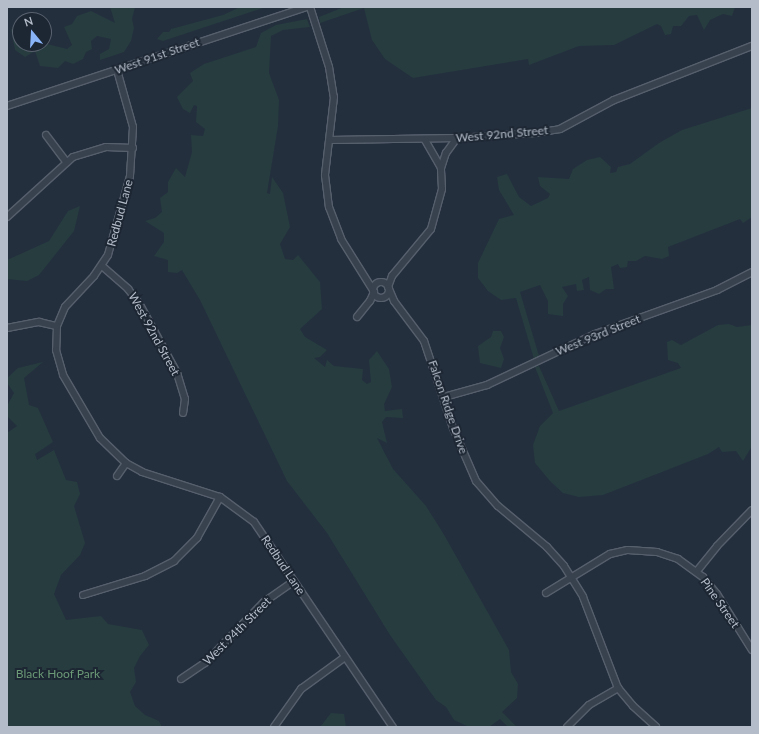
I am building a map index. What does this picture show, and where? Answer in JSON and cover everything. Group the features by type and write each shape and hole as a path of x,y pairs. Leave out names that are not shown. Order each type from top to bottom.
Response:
{"street":[{"name":"West 91st Street","path":"7,106 308,7"},
{"path":"308,7 329,67 334,97 325,175 329,207 340,239 373,291 381,298 394,301"},
{"name":"West 92nd Street","path":"330,140 424,140 535,134 560,129 614,100 752,46"},
{"name":"Redbud Lane","path":"117,70 133,127 133,148 130,176 118,227 102,266 70,300 57,326 56,350 63,375 100,438 126,463 142,472 220,497 254,522 293,582 316,612 345,658 393,727"},
{"path":"46,135 66,162"},
{"path":"440,168 446,153 458,138"},
{"path":"357,317 370,301 373,291 380,282 392,276 432,229 442,189 440,168 424,140"},
{"path":"7,218 66,162 95,149 133,148"},
{"name":"West 92nd Street","path":"102,266 128,289 139,303 177,373 185,400 183,413"},
{"name":"West 93rd Street","path":"444,397 488,385 595,334 717,290 752,272"},
{"path":"364,275 389,288"},
{"path":"370,301 388,294 392,276"},
{"name":"Falcon Ridge Drive","path":"389,288 394,301 424,341 461,450 482,490 547,547 572,577 584,597 618,688 633,706 656,727"},
{"path":"7,328 27,322 57,326"},
{"path":"117,476 126,463"},
{"path":"83,595 145,576 174,561 197,538 220,497"},
{"path":"696,571 716,546 752,510"},
{"name":"Pine Street","path":"572,577 601,558 628,550 667,555 696,571 717,594 752,650"},
{"path":"546,593 572,577"},
{"name":"West 94th Street","path":"181,679 205,663 264,602 293,582"},
{"path":"274,727 301,689 345,658"},
{"path":"567,727 590,705 618,688"}],"green space":[{"path":"110,7 135,7 132,19 134,28 131,41 124,52 100,60 100,54 109,49 111,39 97,36 91,41 92,49 86,52 83,59 73,64 65,61 58,68 40,66 35,52 52,52 52,45 67,49 72,45 64,27 72,24 77,16 91,11 115,23"},
{"path":"240,7 266,7 163,41 157,39 163,32 169,32 171,29 223,15"},
{"path":"344,7 735,7 732,16 723,14 710,20 704,30 697,15 689,16 681,26 673,26 671,34 665,35 661,26 657,24 614,45 579,46 529,65 528,59 413,78 385,59 372,40 364,8 320,23 319,17"},
{"path":"307,19 310,27 283,30 271,36 269,73 279,100 278,126 267,193 270,194 272,177 283,193 290,227 280,244 285,259 293,260 298,255 320,282 322,309 300,329 305,337 327,350 320,357 314,358 325,367 327,360 334,366 363,369 362,380 367,384 371,382 369,360 377,351 389,369 392,387 384,404 385,411 402,409 403,418 386,417 382,422 387,443 377,438 393,469 426,506 443,533 509,650 511,672 518,684 517,698 502,712 517,727 508,727 500,719 489,727 469,727 454,720 446,707 436,700 390,635 327,533 287,481 200,300 182,270 177,273 168,272 168,260 154,256 164,242 164,233 145,221 155,218 162,212 160,198 168,192 168,182 176,168 185,177 192,152 191,135 203,136 205,129 196,122 197,106 194,105 190,113 183,109 177,97 193,81 190,73 204,64 256,47 261,33 276,25"},
{"path":"18,52 33,52 25,57"},
{"path":"752,108 752,217 743,223 740,219 668,247 669,256 662,259 645,256 636,261 628,261 627,267 620,268 618,264 611,267 614,289 606,289 599,294 590,290 589,277 582,280 584,290 577,291 576,284 562,287 568,296 563,304 563,316 548,314 548,301 540,285 520,292 539,356 534,359 516,298 501,300 488,291 478,278 478,263 499,219 514,215 499,190 497,177 507,174 519,197 531,206 548,198 550,194 540,186 538,177 569,179 573,169 587,160 600,157 611,167 610,173 616,172 618,167 630,164 659,143 682,130"},
{"path":"80,206 74,231 39,275 27,281 7,279 7,260 49,241 68,211"},
{"path":"729,324 737,327 752,325 752,446 743,461 736,451 722,452 719,447 708,454 603,495 579,497 563,493 550,481 535,463 533,445 540,426 553,413 535,367 539,366 559,411 681,368 678,363 668,360 667,342 672,340 681,345 718,325"},
{"path":"493,331 501,331 504,337 500,348 504,359 501,368 480,363 478,346 491,337"},
{"name":"Black Hoof Park","path":"43,362 24,378 29,405 38,408 53,442 35,454 37,460 54,450 66,480 77,482 80,494 74,506 85,543 80,555 61,575 54,594 66,620 101,616 108,624 142,630 149,645 140,656 134,668 136,682 130,692 135,706 145,715 159,721 162,727 7,727 7,433 17,426 7,416 7,406 14,393 7,383 7,378 18,368"},
{"path":"331,713 344,714 346,727 320,727"}]}
